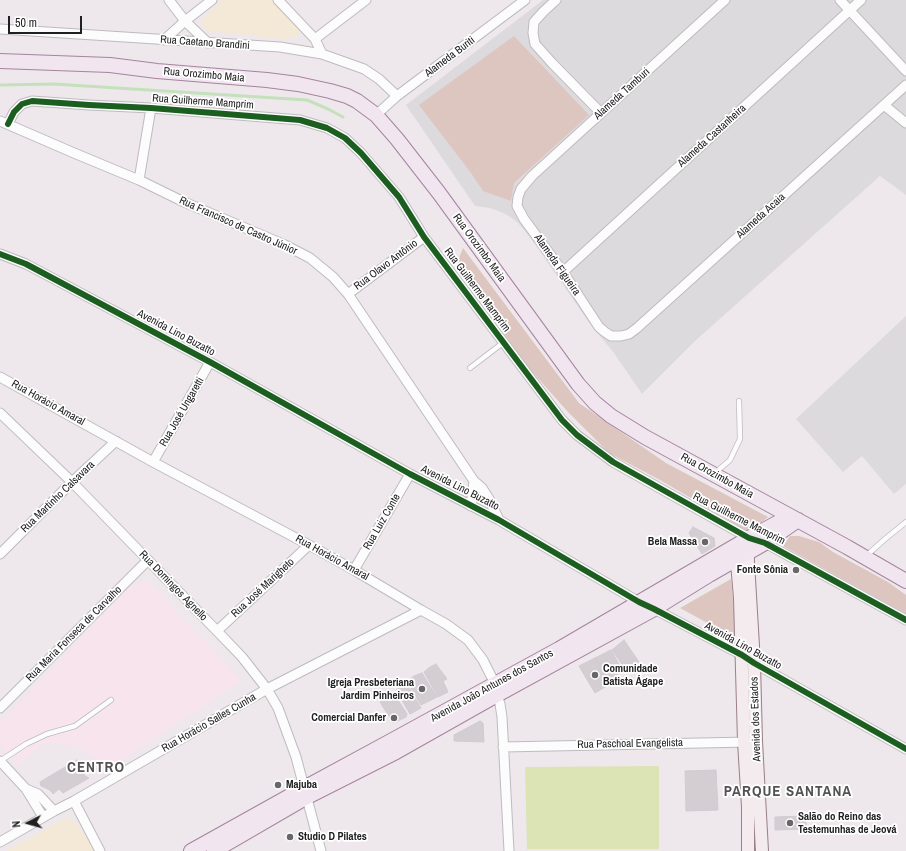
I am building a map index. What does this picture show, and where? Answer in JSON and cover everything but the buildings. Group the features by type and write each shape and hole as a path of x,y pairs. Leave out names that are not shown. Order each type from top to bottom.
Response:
{"main road":[{"name":"Rua Orozimbo Maia","path":"0,61 110,65 157,71 267,80 298,84 330,91 358,101 376,115 397,139 439,193 578,384 595,403 629,428 906,581"},
{"name":"Avenida João Antunes dos Santos","path":"191,851 305,793 396,752 558,649 638,602 743,547 794,518"},
{"name":"Avenida João Antunes dos Santos","path":"496,689 654,609 709,575 743,547 765,543 794,518"},
{"name":"Avenida dos Estados","path":"743,547 740,598 742,655 762,851"},
{"name":"Avenida dos Estados","path":"743,547 754,663 750,742 748,851"},
{"name":"Avenida João Antunes dos Santos","path":"214,851 305,793"}],"street":[{"path":"169,0 185,21 208,43"},
{"path":"164,40 212,0"},
{"path":"278,0 315,39 322,54"},
{"path":"315,39 366,0"},
{"name":"Alameda Buriti","path":"376,115 397,96 525,0"},
{"path":"556,0 534,22 533,33 535,44 601,113"},
{"name":"Alameda Tamburi","path":"521,189 532,176 725,0"},
{"path":"840,0 906,71"},
{"name":"Alameda Castanheira","path":"563,272 861,0"},
{"name":"Rua Caetano Brandini","path":"0,29 280,47 322,54 364,69 380,79 397,96"},
{"name":"Alameda Acaia","path":"611,336 630,334 906,86"},
{"name":"Rua Guilherme Mamprim","path":"4,122 22,104 32,100 300,120 327,128 345,138 369,162 399,197 424,237 562,420 577,436 612,462 743,547"},
{"path":"884,106 906,123"},
{"path":"139,180 151,108"},
{"name":"Rua Francisco de Castro Júnior","path":"4,122 74,154 139,180 184,202 286,245 310,258 333,277 348,294 474,480 482,488 499,520"},
{"name":"Alameda Figueira","path":"521,189 517,206 524,219 563,272 600,327 611,336"},
{"name":"Rua Olavo Antônio","path":"348,294 424,237"},
{"name":"Avenida Lino Buzatto","path":"0,254 26,264 210,362 410,474 499,520 638,602 742,655 906,749"},
{"name":"Rua José Ungaretti","path":"154,462 210,362"},
{"name":"Rua Horácio Amaral","path":"0,377 354,570 446,624 468,640 483,660 496,689 500,704 502,717 509,851"},
{"name":"Rua Domingos Agnello","path":"0,413 72,482 217,631 242,657 267,689 278,708 296,757 321,851"},
{"name":"Rua Martinho Calsavara","path":"0,554 72,482 116,441"},
{"name":"Rua Luiz Conte","path":"354,570 410,474"},
{"path":"471,506 474,480"},
{"name":"Rua Guilherme Mamprim","path":"765,543 906,620"},
{"name":"Rua José Marigheto","path":"217,631 309,545"},
{"name":"Rua Maria Fonseca de Carvalho","path":"0,708 148,560"},
{"name":"Rua Horácio Salles Cunha","path":"0,842 74,801 267,689 421,610"},
{"name":"Rua Paschoal Evangelista","path":"503,747 750,742"},
{"path":"0,761 26,789 43,817"},
{"path":"26,789 38,794 54,811"},
{"path":"74,801 100,851"}],"lane":[{"path":"470,368 504,342"},
{"path":"714,474 730,460 740,440 739,401"},
{"path":"865,557 906,522"},
{"path":"0,761 26,744 47,734 75,726 111,700"}],"shaded area":[{"path":"222,0 274,0 300,29 298,36 285,39 207,31 200,23"},
{"path":"543,0 906,0 906,195 880,176 695,341 642,394 614,353 590,324 532,240 518,223 509,216 490,208 475,206 406,105"},
{"path":"514,36 589,115 514,183 511,201 483,191 419,105"},
{"path":"463,248 579,403 666,463 768,517 749,532 660,480 609,453 568,412 527,366 456,266"},
{"path":"906,316 906,484 894,494 862,456 843,472 796,419"},
{"path":"790,536 799,536 819,542 833,552 888,582 906,595 906,614 783,546"},
{"path":"731,579 737,639 680,608"},
{"path":"145,580 153,586 242,681 107,770 77,745 44,743 18,766 0,745 0,723 128,588"},
{"path":"66,818 75,821 90,843 93,851 6,851"}],"green space":[{"path":"659,766 659,849 527,849 525,767"}],"waterway":[{"path":"1,85 54,84 307,100 343,117"}],"cycle path":[{"path":"8,124 14,112 22,104 32,101 151,108 300,120 327,128 345,138 361,153 399,197 424,237 562,420 577,435 613,462 749,538 765,543 906,620"},
{"path":"0,254 26,264 210,362 410,474 499,520 639,602 742,655 906,749"}],"place":[{"name":"Bela Massa","path":"705,542"},
{"name":"Fonte Sônia","path":"796,570"},
{"name":"Comunidade Batista Ágape","path":"595,675"},
{"name":"Igreja Presbeteriana Jardim Pinheiros","path":"422,689"},
{"name":"Comercial Danfer","path":"394,718"},
{"name":"Majuba","path":"278,785"},
{"name":"Salão do Reino das Testemunhas de Jeová","path":"790,823"},
{"name":"Studio D Pilates","path":"290,837"}],"district":[{"name":"CENTRO","path":"96,768"},
{"name":"PARQUE SANTANA","path":"788,792"}]}
